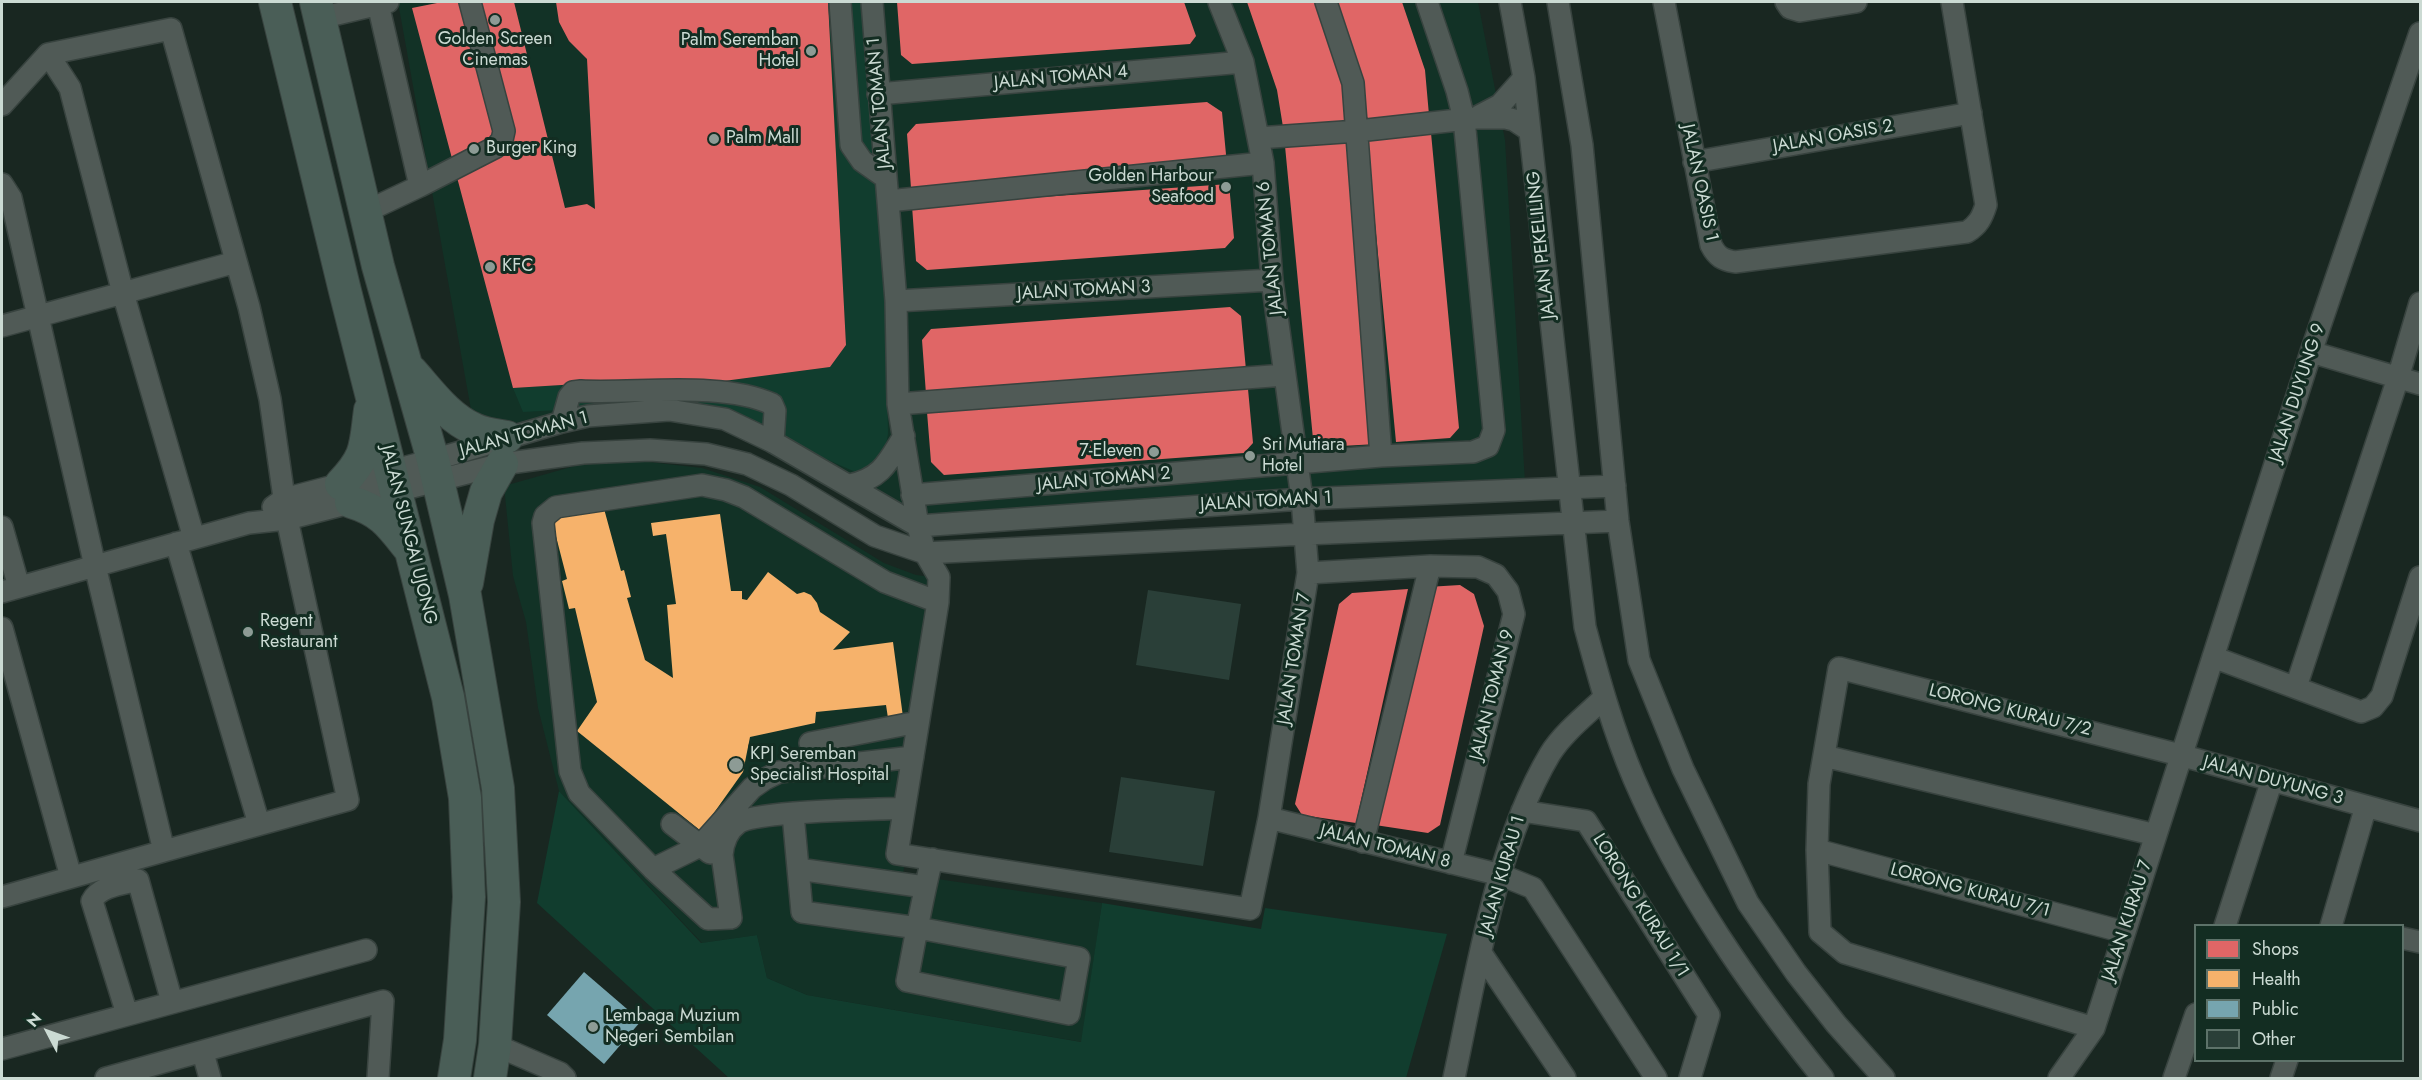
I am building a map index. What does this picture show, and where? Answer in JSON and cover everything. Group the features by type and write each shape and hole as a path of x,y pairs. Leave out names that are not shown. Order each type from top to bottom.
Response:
{"highway":[{"name":"JALAN SUNGAI UJONG","path":"275,2 448,697 465,798 469,897 460,1040 454,1078"},
{"path":"318,10 378,266 435,470 465,595 498,788 504,902 495,1045 490,1078"},
{"path":"407,366 435,398 465,424 504,451 486,492 478,520 465,595"},
{"path":"372,395 364,453 346,493 382,516 413,553"}],"street":[{"path":"318,10 383,2 420,186"},
{"path":"365,212 496,147 502,140 504,131 470,2"},
{"path":"840,2 851,145 862,161 886,178"},
{"name":"JALAN TOMAN 1","path":"872,2 896,302 898,404 912,495 925,553"},
{"name":"JALAN TOMAN 6","path":"1219,2 1243,62 1263,163 1272,280 1302,499"},
{"path":"1326,2 1353,82 1381,456"},
{"name":"JALAN TOMAN 2","path":"912,495 1381,456 1473,452 1488,446 1494,430 1470,119 1457,91 1427,2"},
{"name":"JALAN PEKELILING","path":"1510,2 1524,78 1585,627 1604,698 1634,779 1673,858 1715,932 1759,996 1823,1078"},
{"path":"1558,2 1582,145 1618,521 1639,660 1683,769 1748,903 1836,1024 1884,1078"},
{"name":"JALAN OASIS 1","path":"1664,2 1711,245 1715,255 1724,260 1735,262 1966,232 1982,218 1986,205 1971,113"},
{"path":"1786,2 1790,8 1800,11 1856,2"},
{"path":"1952,2 1971,113"},
{"path":"2,105 48,54 171,29 249,307 270,399 286,509 348,800 2,897"},
{"name":"JALAN DUYUNG 9","path":"2180,755 2311,352 2421,33"},
{"path":"845,65 853,54 874,45"},
{"path":"48,54 70,88 185,541 260,824"},
{"name":"JALAN TOMAN 4","path":"878,94 1243,62"},
{"path":"1470,119 1500,105 1524,78"},
{"name":"JALAN OASIS 2","path":"1694,162 1971,113"},
{"path":"1258,138 1358,131 1470,119 1506,118 1514,120 1529,130"},
{"path":"888,201 1263,163"},
{"path":"2,184 11,198 95,566 164,850"},
{"path":"2,326 236,262"},
{"name":"JALAN TOMAN 3","path":"896,302 1272,280"},
{"path":"2296,687 2421,303"},
{"path":"2311,352 2421,384"},
{"path":"898,404 1285,375"},
{"path":"562,422 569,397 573,392 688,391 732,394 764,401 774,408 773,442"},
{"name":"JALAN TOMAN 1","path":"10,590 249,523 286,509 504,451 562,422 588,416 669,410 725,419 773,442 918,526 1302,499 1615,486"},
{"path":"850,485 863,482 881,472 904,436"},
{"name":"JALAN TOMAN 1","path":"504,451 583,453 650,450 706,454 747,464 791,486 875,536 925,553 1618,521"},
{"path":"904,808 747,819 732,829 723,845 731,918 708,919 653,869 579,793 570,771 543,523 545,516 556,507 702,485 744,497 885,582 938,602"},
{"path":"1044,485 1048,517"},
{"name":"JALAN TOMAN 7","path":"932,859 1250,909 1269,818 1308,573 1302,499"},
{"path":"2,527 10,590"},
{"path":"793,814 802,912 918,928 1080,958 1069,1014 907,981 918,928 925,887 932,859 897,854 938,602 939,577 925,553"},
{"path":"1363,842 1430,566"},
{"name":"JALAN TOMAN 9","path":"1308,573 1430,566 1478,567 1496,575 1508,591 1514,614 1451,863"},
{"path":"2213,657 2361,712 2373,707 2382,696 2421,577"},
{"path":"2,628 71,877"},
{"name":"LORONG KURAU 7/2","path":"1824,756 1839,668 2180,755"},
{"name":"JALAN KURAU 1","path":"1454,1078 1481,953 1522,811 1551,753 1604,698"},
{"path":"810,743 918,722"},
{"name":"JALAN DUYUNG 3","path":"2180,755 2421,821"},
{"name":"JALAN KURAU 7","path":"2061,1078 2094,1028 2180,755"},
{"path":"2094,1028 1845,953 1820,932 1817,850 1819,784 1824,756 2156,835"},
{"path":"653,869 700,846 752,788 765,778 779,772 913,757"},
{"path":"2225,924 2272,780"},
{"path":"752,788 748,801 750,807 753,812 764,817"},
{"path":"2337,924 2366,806"},
{"name":"LORONG KURAU 1/1","path":"1522,811 1586,821 1709,1015 1690,1078"},
{"name":"JALAN TOMAN 8","path":"1269,818 1502,875 1533,888 1656,1078"},
{"path":"672,824 724,865"},
{"name":"LORONG KURAU 7/1","path":"1817,850 2124,932"},
{"path":"798,869 925,887"},
{"path":"127,1014 92,901 95,894 102,890 138,880 172,1002"},
{"path":"2404,938 2421,942"},
{"path":"2,1049 366,950"},
{"path":"1481,953 1565,1078"},
{"path":"106,1078 203,1053 383,1001 378,1078"},
{"path":"2174,1078 2194,1020"},
{"path":"495,1045 560,1073 565,1078"},
{"path":"203,1053 210,1078"},
{"path":"2281,1078 2286,1062"}],"shaded area":[{"path":"398,2 1478,2 1505,140 1525,483 967,517 902,510 694,399 475,432"},
{"path":"828,2 867,2 884,198 888,434 884,455 860,474 810,452 664,404 523,412 513,388 610,382 701,384 830,367 846,345"},
{"name":"KPJ Seremban Specialist Hospital","path":"640,461 702,468 760,487 884,563 916,575 950,579 903,874 1102,903 1082,1042 807,995 767,978 757,935 702,943 559,791 538,708 526,622 513,576 504,486 578,465"},
{"path":"559,791 701,943 757,935 767,978 807,995 1081,1042 1102,903 1261,929 1265,908 1447,934 1406,1078 729,1078 537,903"}],"building: Shops":[{"name":"Palm Mall","path":"442,2 514,2 565,208 587,204 595,209 587,59 569,41 559,22 556,2 828,2 846,345 830,367 701,384 610,382 513,388 412,8"},
{"path":"897,2 1184,2 1196,36 1190,44 912,64 901,55"},
{"path":"1247,2 1315,2 1344,87 1347,121 1283,127 1277,90"},
{"path":"1334,2 1402,2 1425,70 1429,115 1365,121"},
{"path":"1207,102 1222,112 1227,165 911,188 907,134 916,124"},
{"path":"1431,133 1459,428 1450,438 1396,442 1367,140"},
{"path":"1348,140 1377,444 1323,447 1313,439 1285,146"},
{"path":"1229,184 1234,238 1225,248 927,270 916,261 912,206"},
{"path":"1230,307 1241,316 1246,370 926,394 922,340 931,329"},
{"path":"1248,389 1253,443 1244,453 944,475 931,462 927,412"},
{"path":"1460,585 1474,594 1484,626 1440,825 1428,833 1375,825 1427,587"},
{"path":"1408,589 1356,823 1302,815 1295,804 1339,604 1352,593"}],"building: Health":[{"path":"603,505 621,571 624,570 631,597 627,598 645,660 673,678 667,605 676,604 666,534 653,536 651,523 720,514 731,591 742,591 742,599 747,600 768,572 797,594 804,592 811,595 820,612 850,632 833,650 893,642 903,717 888,718 886,705 816,712 815,723 750,737 743,772 701,831 577,731 597,702 575,608 569,609 562,581 567,579 551,517"}],"building: Public":[{"path":"584,972 641,1021 604,1064 547,1015"}],"building: Other":[{"path":"1148,590 1241,604 1229,680 1136,665"},
{"path":"1121,777 1215,791 1203,866 1109,852"}],"place":[{"name":"Golden Screen Cinemas","path":"495,20"},
{"name":"Palm Seremban Hotel","path":"811,51"},
{"name":"Palm Mall","path":"714,139"},
{"name":"Burger King","path":"474,149"},
{"name":"Golden Harbour Seafood","path":"1226,187"},
{"name":"KFC","path":"490,267"},
{"name":"7-Eleven","path":"1154,452"},
{"name":"Sri Mutiara Hotel","path":"1250,456"},
{"name":"Regent Restaurant","path":"248,632"},
{"name":"KPJ Seremban Specialist Hospital","path":"736,765"},
{"name":"Lembaga Muzium Negeri Sembilan","path":"593,1027"}]}
